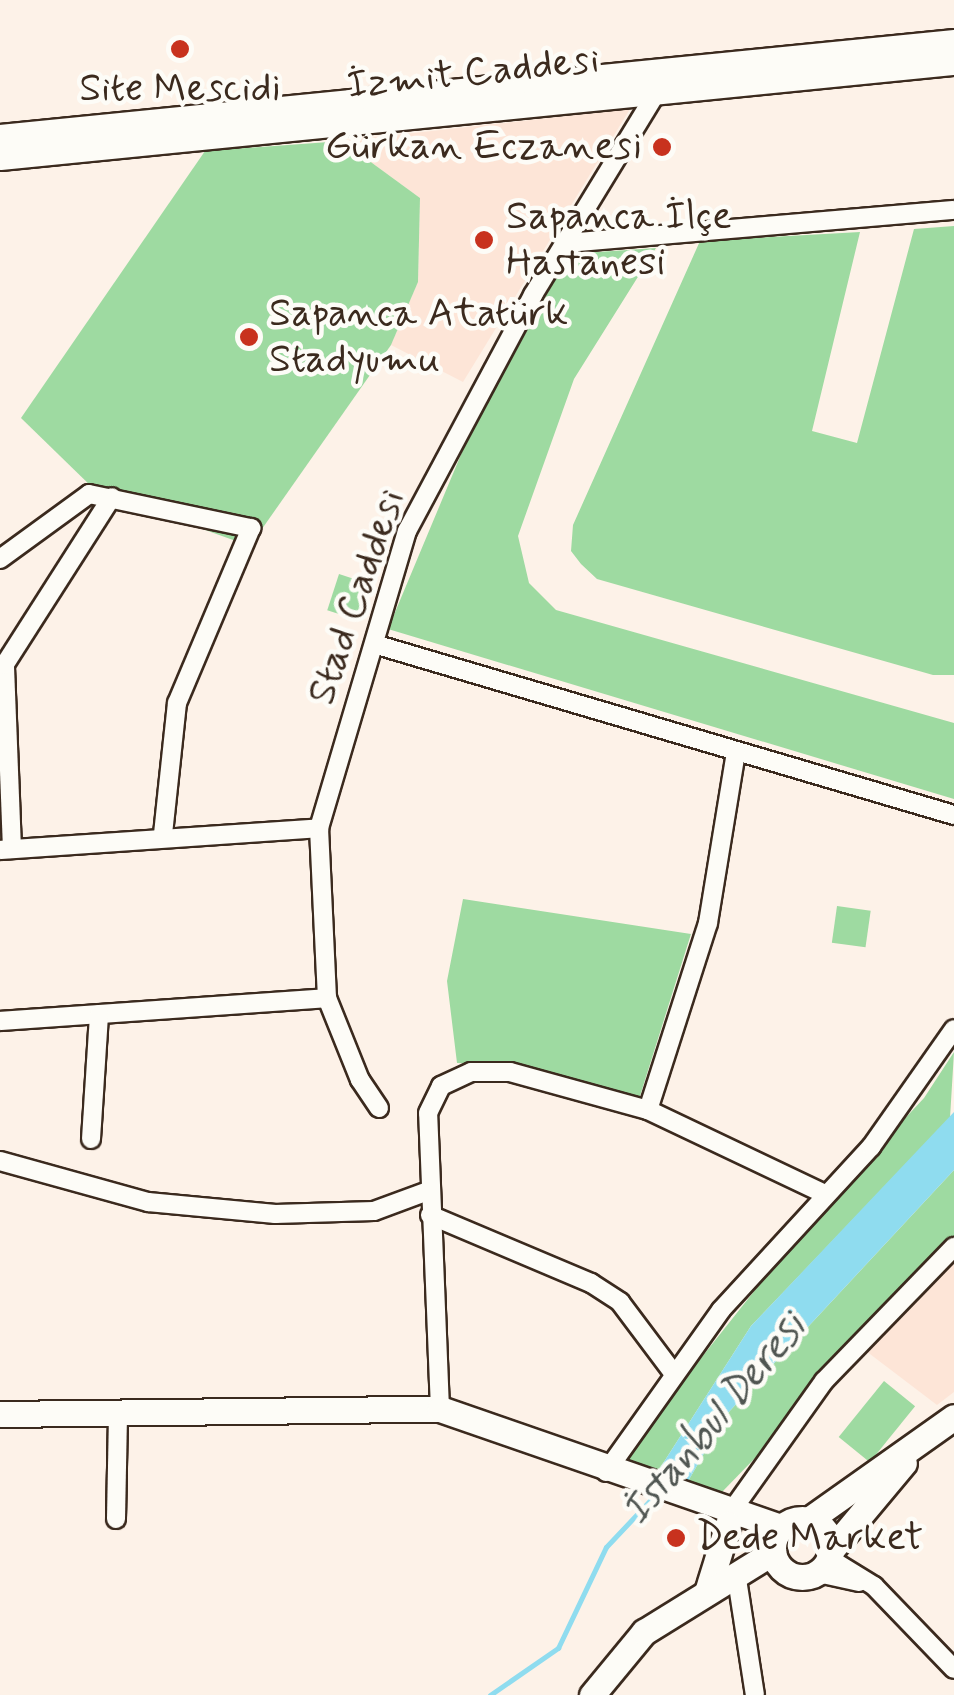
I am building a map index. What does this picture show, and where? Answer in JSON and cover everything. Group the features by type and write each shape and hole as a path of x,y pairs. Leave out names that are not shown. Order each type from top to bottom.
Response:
{"main road":[{"name":"İzmit Caddesi","path":"0,136 954,42"},
{"name":"İzmit Caddesi","path":"0,157 954,62"},
{"path":"0,1414 440,1410 725,1513 775,1541 790,1574"},
{"path":"592,1695 644,1632 954,1418"},
{"path":"707,1592 738,1579 790,1574 826,1560 930,1432"},
{"path":"707,1592 725,1513"},
{"path":"810,1519 826,1530 826,1560"}],"street":[{"name":"Stad Caddesi","path":"378,1108 326,998 319,828 407,532 566,243 657,92"},
{"path":"566,243 954,210"},
{"path":"0,559 89,494 251,528 177,703 163,834"},
{"path":"112,497 5,664 6,850 163,834 319,828"},
{"path":"374,644 954,815"},
{"path":"648,1110 708,923 736,752"},
{"path":"0,1021 326,998"},
{"path":"92,1139 99,1014"},
{"path":"606,1472 721,1310 902,1108 954,1029"},
{"path":"440,1410 428,1192 428,1113 441,1086 471,1072 510,1072 648,1110 825,1194"},
{"path":"0,1161 148,1202 275,1214 374,1211 428,1192"},
{"path":"430,1215 592,1283 620,1302 674,1374"},
{"path":"725,1513 824,1380 954,1247"},
{"path":"116,1520 118,1413"},
{"path":"826,1560 874,1586 954,1669"},
{"path":"738,1579 755,1695"}],"shaded area":[{"name":"Sapanca İlçe Hastanesi","path":"630,109 463,382 391,345 418,282 420,198 342,141"},
{"path":"954,1257 954,1392 937,1405 866,1351"}],"green space":[{"path":"342,141 420,198 418,282 391,345 250,546 96,491 21,418 205,151"},
{"path":"954,226 954,675 933,675 597,579 581,564 571,551 573,525 700,241 860,232 812,431 857,443 914,229"},
{"path":"656,248 574,379 518,536 529,583 556,610 954,723 954,799 388,629 470,433 569,254"},
{"path":"339,574 369,584 358,620 327,610"},
{"path":"463,899 691,934 639,1099 504,1065 457,1063 447,981"},
{"path":"837,906 871,911 866,947 832,943"},
{"path":"954,1052 950,1118 751,1326 653,1479 617,1464 813,1217 924,1098"},
{"path":"954,1170 954,1253 722,1492 683,1490 726,1415"},
{"path":"884,1381 915,1406 870,1462 839,1437"}],"water":[{"path":"954,1112 954,1170 726,1415 683,1490 653,1479 751,1326"}],"waterway":[{"name":"İstanbul Deresi","path":"490,1695 558,1648 606,1547 656,1494"}],"place":[{"name":"Site Mescidi","path":"180,49"},
{"name":"Gürkan Eczanesi","path":"662,147"},
{"name":"Sapanca İlçe Hastanesi","path":"484,240"},
{"name":"Sapanca Atatürk Stadyumu","path":"249,337"},
{"name":"Dede Market","path":"676,1538"}]}
